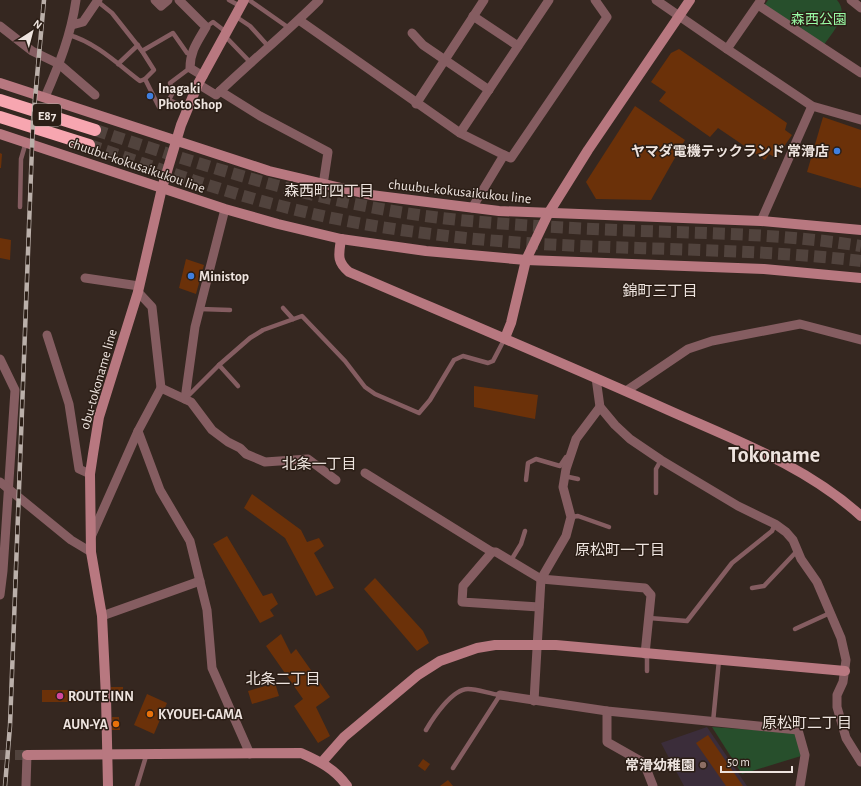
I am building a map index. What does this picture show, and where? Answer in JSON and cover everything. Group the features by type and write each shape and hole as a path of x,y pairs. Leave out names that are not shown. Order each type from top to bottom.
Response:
{"highway":[{"name":"E87","path":"0,100 95,130"},
{"name":"E87","path":"0,117 89,145"}],"main road":[{"path":"505,338 511,323 526,260 548,214 588,150 690,0"},
{"name":"obu-tokoname line","path":"108,786 102,616 91,552 90,474 99,417 138,289 162,188 187,107 242,3"},
{"name":"chuubu-kokusaikukou line","path":"0,83 176,142 269,171 323,185 371,195 472,208 548,214 761,221 861,230"},
{"name":"chuubu-kokusaikukou line","path":"0,134 225,209 278,224 341,239 426,251 526,260 764,269 861,278"},
{"path":"341,239 339,257 342,266 349,272 626,391 782,462 826,488 861,516"},
{"path":"322,762 344,737 418,675 440,661 477,648 495,645 536,645 845,671"},
{"path":"27,755 301,753 322,762 340,777 347,786"}],"street":[{"path":"45,97 69,35 76,0"},
{"path":"155,0 161,6 168,0"},
{"path":"183,1 206,27 191,55 190,68 216,96 250,62 299,20 319,0"},
{"path":"416,104 484,0"},
{"path":"460,133 549,0"},
{"path":"299,20 416,104 460,133 511,158 607,17 595,0"},
{"path":"656,0 812,106 861,120"},
{"path":"851,0 861,8"},
{"path":"72,25 83,22 98,1"},
{"path":"727,49 759,3 861,73"},
{"path":"473,16 518,46"},
{"path":"0,26 32,51 59,64 95,95"},
{"path":"412,33 423,45 488,90"},
{"path":"220,91 260,116 328,152 323,185"},
{"path":"761,221 812,106"},
{"path":"472,208 504,155"},
{"path":"185,399 194,327 225,209"},
{"path":"86,278 138,289 152,307 161,388 138,431 91,538"},
{"path":"626,391 688,350 712,341 800,324 861,340"},
{"path":"47,335 69,404 80,469 90,474"},
{"path":"0,358 15,390 4,570 0,595"},
{"path":"596,378 600,407 615,425 630,439 661,460 738,506 775,524 786,532 817,582 841,638 846,660 843,682 837,695 837,707 846,738 861,762"},
{"path":"161,388 185,399 198,410 212,430 228,442 240,448 246,454 265,462 308,459 336,480"},
{"path":"534,701 536,645 541,579 566,536 571,517 563,487 568,458 576,439 600,407"},
{"path":"138,431 160,490 190,541 207,610 212,668 250,754"},
{"path":"365,473 492,552 496,552 510,562 541,579 645,588 651,596 646,654"},
{"path":"0,482 71,540 91,552"},
{"path":"492,552 463,586 462,602 539,607"},
{"path":"102,616 200,581"},
{"path":"500,696 607,711 798,730 805,755 800,786"},
{"path":"607,711 607,742 644,764 654,786"},
{"path":"26,786 27,755"}],"lane":[{"path":"229,0 242,3"},
{"path":"249,0 289,28"},
{"path":"69,35 83,41 118,64 140,81 145,79 154,70 138,45 112,13 98,1"},
{"path":"235,16 250,26 268,46"},
{"path":"206,27 213,22 250,62"},
{"path":"142,51 173,33 187,53 191,55"},
{"path":"118,64 138,45"},
{"path":"145,79 159,107 169,100 173,92 170,84 190,68"},
{"path":"169,100 187,107"},
{"path":"20,207 20,158 26,142"},
{"path":"199,308 230,310"},
{"path":"283,308 293,320"},
{"path":"185,399 219,365 250,338 263,330 302,316 345,361 365,387 375,394 419,413 430,400 454,360 463,356 488,363 493,361 505,338"},
{"path":"219,365 238,386"},
{"path":"526,480 528,463 536,459 560,466 566,457 568,458"},
{"path":"656,493 656,469 661,460"},
{"path":"564,476 578,479"},
{"path":"560,496 563,487"},
{"path":"571,517 578,516 609,527"},
{"path":"648,618 687,621 732,563 772,531 775,524"},
{"path":"510,562 521,544 525,532"},
{"path":"752,588 764,586 797,550"},
{"path":"796,629 830,613"},
{"path":"646,654 647,671"},
{"path":"713,722 719,660"},
{"path":"426,730 434,715 458,692 468,689 500,696 453,768"},
{"path":"137,786 147,753"}],"shaded area":[{"name":"常滑幼稚園","path":"707,727 747,786 684,786 661,743"}],"green space":[{"name":"森西公園","path":"768,0 837,0 841,6 841,17 839,23 824,45 764,6"},
{"path":"712,727 795,733 801,756 742,774"}],"building":[{"path":"679,49 787,123 785,130 792,135 776,158 769,154 765,160 718,128 710,137 659,101 666,92 651,82 671,53"},
{"path":"635,106 685,140 651,200 596,199 586,182"},
{"name":"ヤマダ電機テックランド 常滑店","path":"823,117 861,130 861,188 807,172"},
{"path":"0,153 2,154 1,168 0,168"},
{"path":"0,238 11,240 10,260 0,258"},
{"name":"Ministop","path":"186,259 204,265 196,294 179,288"},
{"path":"474,386 538,395 535,419 474,407"},
{"path":"252,494 301,530 307,542 319,538 324,546 314,553 334,588 316,596 285,538 244,508"},
{"path":"227,536 263,596 272,593 278,604 270,610 274,616 260,623 213,544"},
{"path":"375,578 423,631 429,643 417,651 364,589"},
{"path":"281,634 291,654 296,649 330,697 316,707 330,736 318,743 294,706 303,699 266,646"},
{"path":"275,683 279,696 252,704 248,691"},
{"path":"111,687 123,687 123,693 111,693"},
{"name":"ROUTE INN","path":"42,690 78,690 79,702 42,702"},
{"name":"KYOUEI-GAMA","path":"147,694 167,703 154,734 134,725"},
{"name":"AUN-YA","path":"112,717 119,717 120,730 112,730"},
{"name":"常滑幼稚園","path":"708,735 743,786 726,786 696,743"},
{"path":"423,759 430,764 425,771 418,766"},
{"path":"448,780 453,786 440,786"}],"tunnel":[{"path":"95,130 234,174 326,198 421,215 470,221 546,227 768,236 861,246"},
{"path":"89,145 257,200 299,211 394,229 485,240 539,244 754,252 861,261"},
{"path":"0,755 27,755"}],"railway":[{"path":"5,786 10,726 33,121 44,0"}],"place":[{"name":"Inagaki Photo Shop","path":"150,96"},
{"name":"ヤマダ電機テックランド 常滑店","path":"837,151"},
{"name":"Ministop","path":"191,276"},
{"name":"ROUTE INN","path":"60,696"},
{"name":"KYOUEI-GAMA","path":"150,714"},
{"name":"AUN-YA","path":"116,724"},
{"name":"常滑幼稚園","path":"703,765"}],"district":[{"name":"森西町四丁目","path":"329,191"},
{"name":"錦町三丁目","path":"660,291"},
{"name":"Tokoname","path":"774,454"},
{"name":"北条一丁目","path":"319,464"},
{"name":"原松町一丁目","path":"620,550"},
{"name":"北条二丁目","path":"283,679"},
{"name":"原松町二丁目","path":"807,723"}]}
